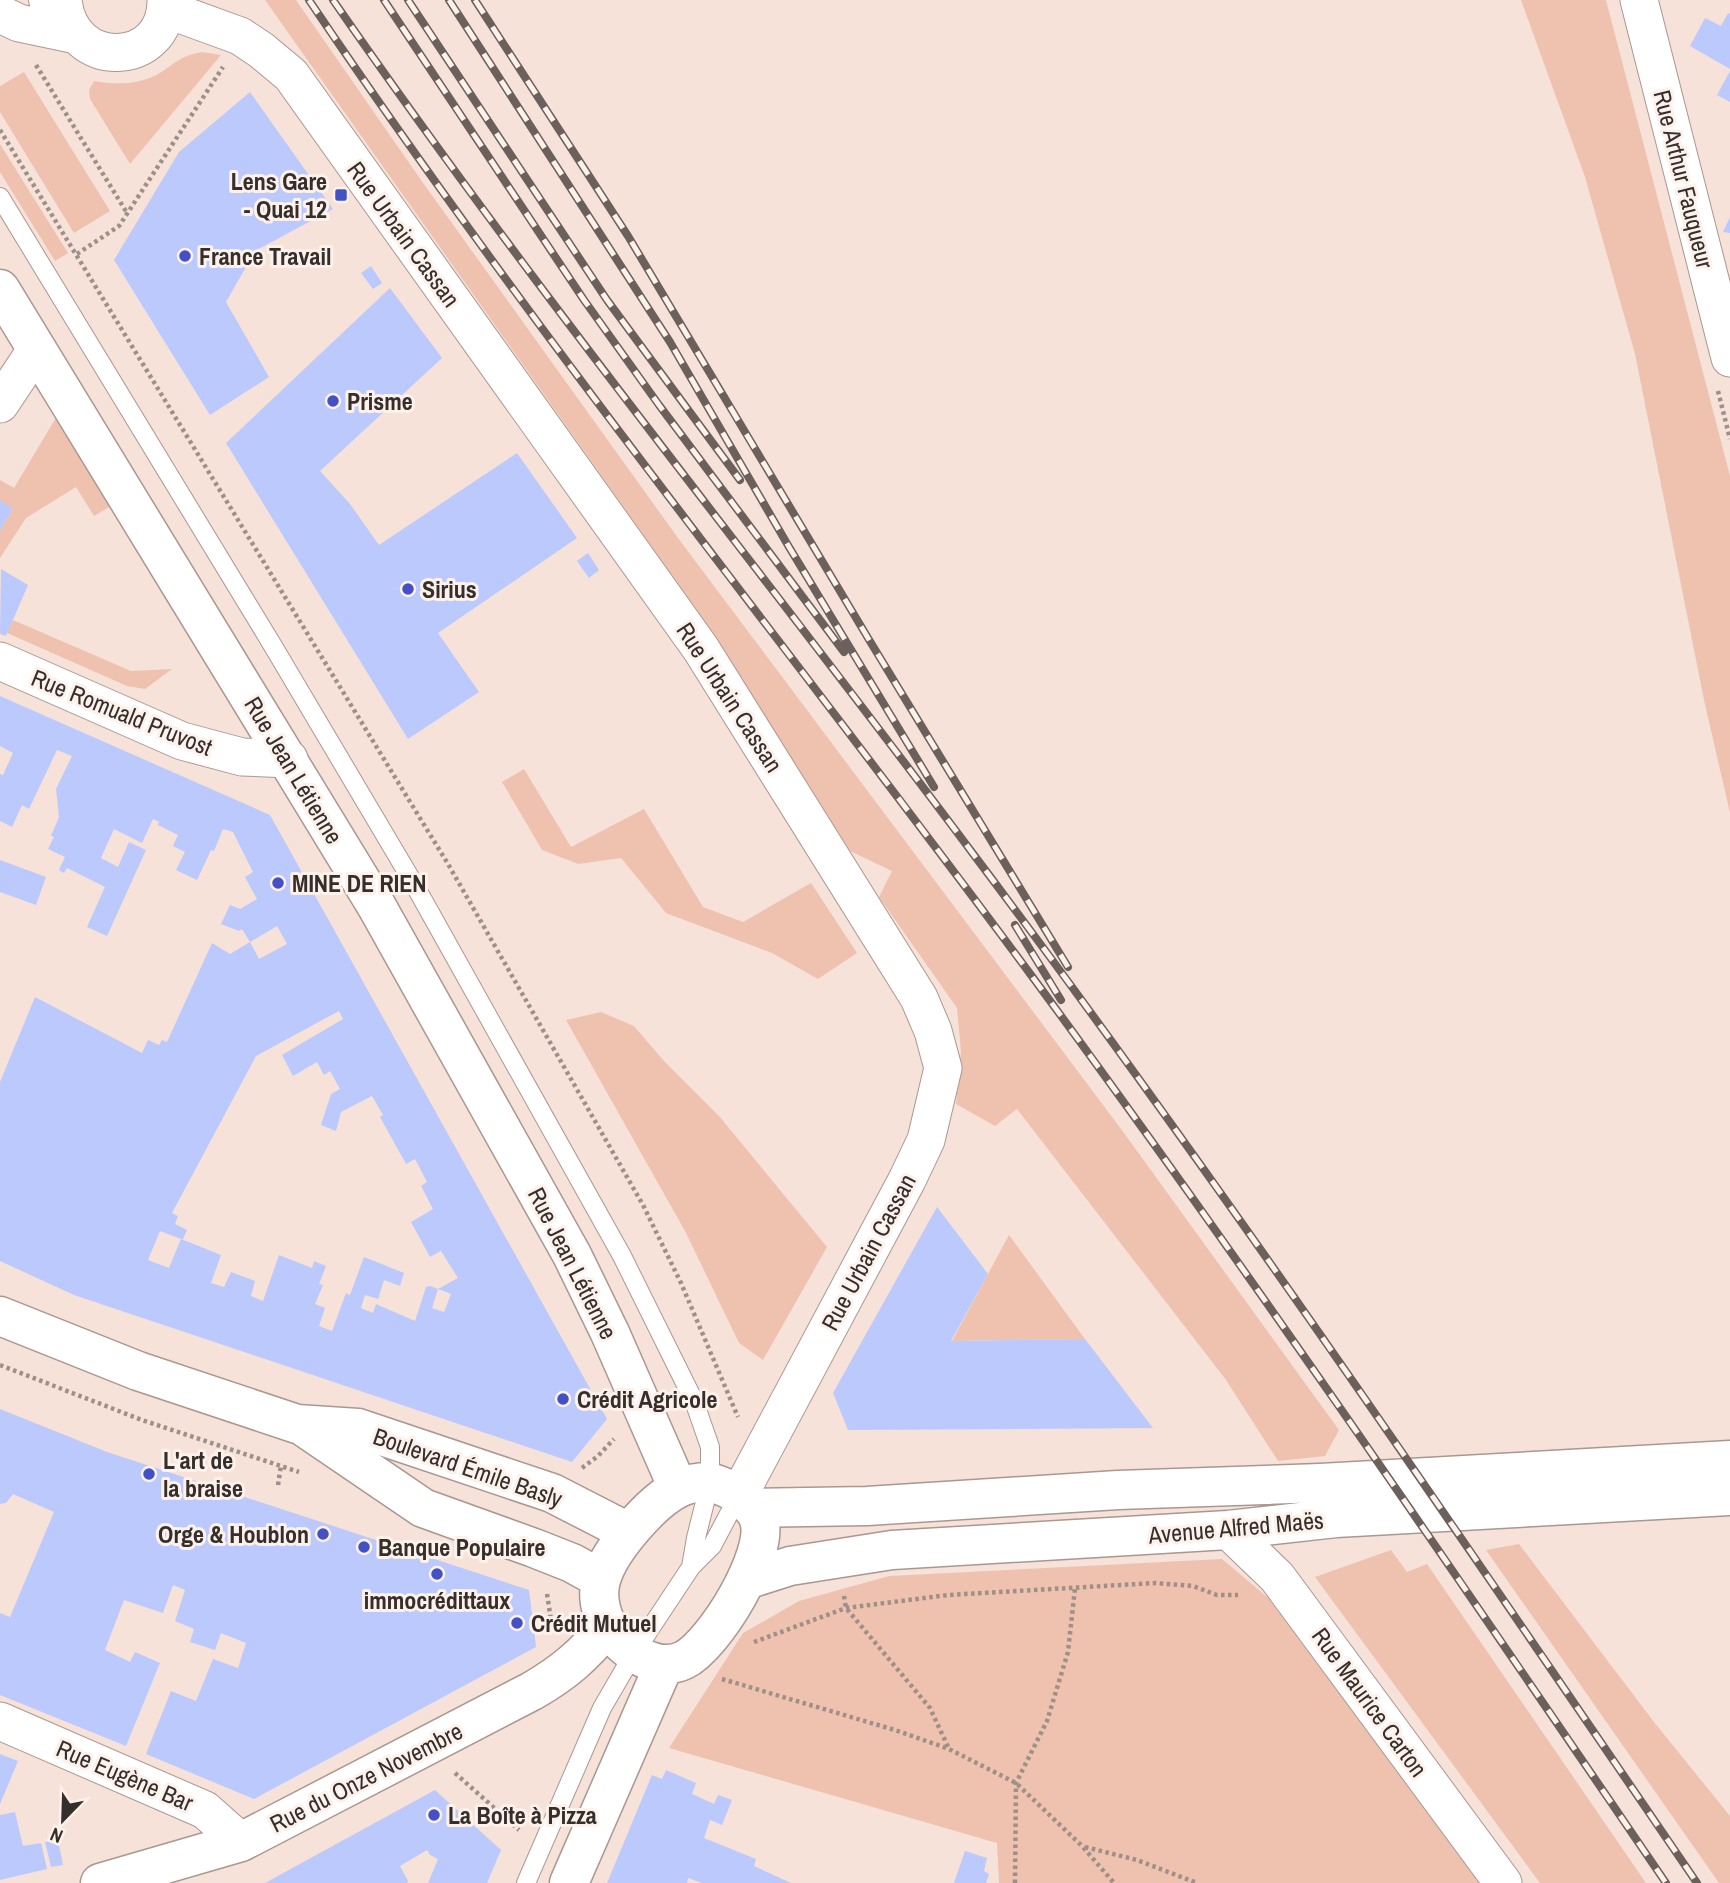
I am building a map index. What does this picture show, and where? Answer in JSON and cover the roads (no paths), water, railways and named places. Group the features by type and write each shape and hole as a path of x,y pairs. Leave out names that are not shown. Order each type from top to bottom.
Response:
{"main road":[{"name":"Rue Jean Létienne","path":"0,289 376,905 572,1255 649,1421 720,1493 759,1518 760,1530 746,1580 716,1629 697,1651 685,1660 649,1659"},
{"name":"Boulevard Émile Basly","path":"0,1316 138,1371 301,1425 358,1429 552,1493 628,1532"},
{"name":"Boulevard Émile Basly","path":"301,1425 423,1508 572,1563 601,1579"},
{"name":"Avenue Alfred Maës","path":"720,1493 867,1506 1118,1490 1320,1483 1730,1460"},
{"path":"569,1883 649,1659 608,1626 601,1611 601,1579 614,1551 628,1532 720,1493"},
{"name":"Avenue Alfred Maës","path":"746,1580 790,1566 892,1550 1228,1530 1336,1518 1730,1496"},
{"name":"Rue du Onze Novembre","path":"100,1883 241,1842 532,1691 564,1672 592,1646 608,1626"}],"street":[{"name":"Rue Arthur Fauqueur","path":"1639,0 1719,272 1730,358"},
{"path":"0,14 19,23 55,16 87,45 100,51 129,51 143,45 154,35 162,23 166,4"},
{"name":"Rue Urbain Cassan","path":"166,4 240,36 291,75 701,649 919,998 933,1031 943,1068 926,1140 907,1180 720,1493"},
{"path":"0,404 36,350"},
{"name":"Rue Romuald Pruvost","path":"0,661 182,741 242,757 289,759"},
{"name":"Rue Maurice Carton","path":"1228,1530 1277,1577 1503,1883"},
{"name":"Rue Eugène Bar","path":"0,1721 205,1810 241,1842"}],"lane":[{"path":"0,197 414,884 622,1256 705,1426 720,1493 712,1546 691,1567"},
{"path":"526,1883 602,1708 649,1659 691,1567 696,1538 720,1493"}],"railway":[{"path":"309,0 395,125 573,370 1113,1087 1353,1426 1666,1883"},
{"path":"333,0 488,216 971,851 1158,1105 1340,1363 1697,1883"},
{"path":"384,0 584,300 844,652"},
{"path":"408,0 607,300 740,480"},
{"path":"449,0 670,342 789,547 934,787"},
{"path":"475,0 628,236 1068,967"},
{"path":"1015,925 1061,1000"}],"place":[{"name":"Lens Gare - Quai 12","path":"341,195"},
{"name":"France Travail","path":"185,256"},
{"name":"Prisme","path":"333,401"},
{"name":"Sirius","path":"408,589"},
{"name":"MINE DE RIEN","path":"278,883"},
{"name":"Crédit Agricole","path":"563,1399"},
{"name":"L'art de la braise","path":"149,1474"},
{"name":"Orge & Houblon","path":"323,1534"},
{"name":"Banque Populaire","path":"364,1547"},
{"name":"immocrédittaux","path":"437,1574"},
{"name":"Crédit Mutuel","path":"517,1623"},
{"name":"La Boîte à Pizza","path":"434,1815"}]}
